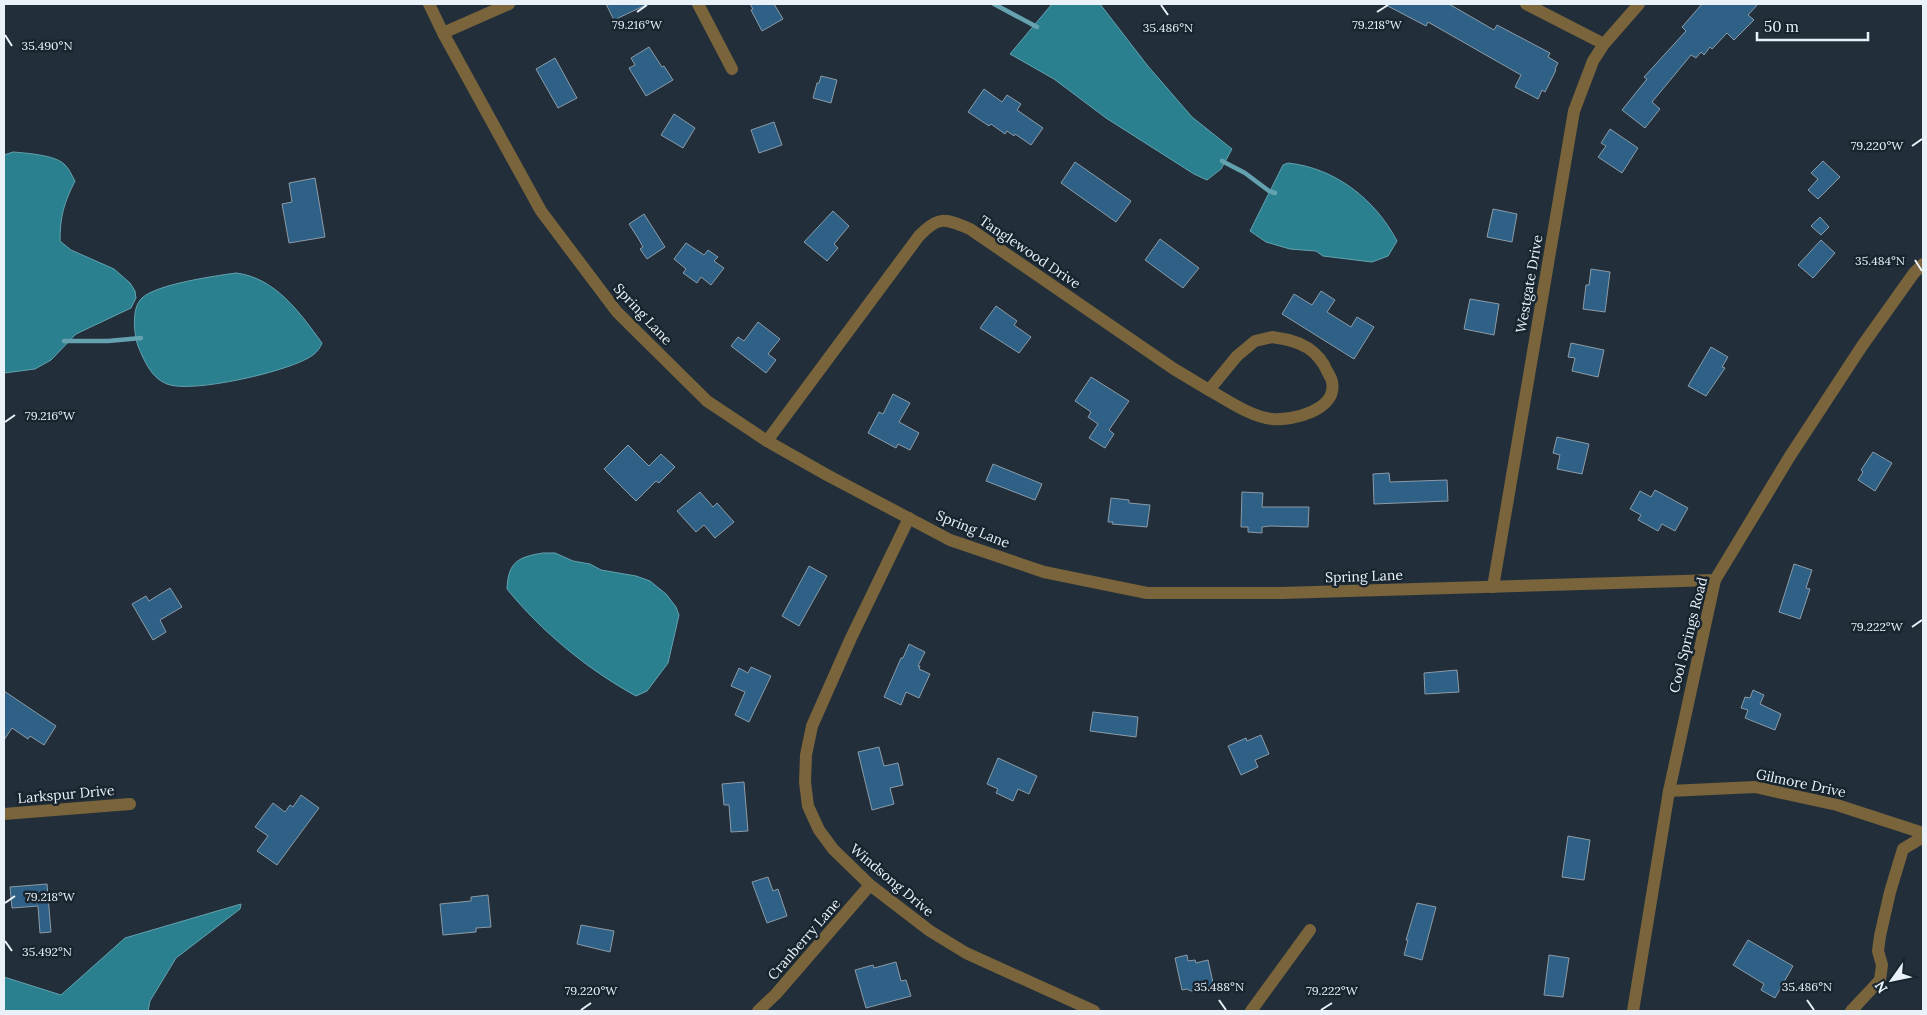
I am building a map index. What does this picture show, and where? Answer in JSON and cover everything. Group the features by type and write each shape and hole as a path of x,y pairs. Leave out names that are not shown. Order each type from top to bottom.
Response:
{"street":[{"name":"Spring Lane","path":"429,4 443,34 541,210 617,312 707,401 767,441 950,540 1044,572 1147,593 1281,593 1715,580"},
{"path":"443,34 509,4"},
{"path":"698,4 732,69"},
{"path":"1526,4 1604,44"},
{"name":"Westgate Drive","path":"1493,587 1574,111 1593,60 1604,44 1639,4"},
{"name":"Tanglewood Drive","path":"767,441 919,236 930,225 941,221 955,223 970,229 1174,369 1209,390 1246,410 1271,419 1301,417 1314,412 1330,397 1333,383 1324,364 1310,349 1292,340 1272,337 1255,341 1237,356 1209,390"},
{"name":"Cool Springs Road","path":"1633,1011 1669,791 1715,580 1790,456 1862,346 1914,273 1923,264"},
{"name":"Windsong Drive","path":"909,518 851,638 812,726 806,756 805,782 808,806 819,830 833,848 870,885 930,932 966,954 1094,1011"},
{"name":"Gilmore Drive","path":"1669,791 1754,787 1837,805 1923,835"},
{"name":"Larkspur Drive","path":"4,814 130,804"},
{"path":"1851,1011 1880,980 1882,965 1878,951 1892,883 1903,849 1923,835"},
{"name":"Cranberry Lane","path":"758,1011 776,994 870,885"},
{"path":"1250,1011 1310,930"}],"water":[{"path":"1052,4 1100,4 1147,65 1192,117 1232,149 1221,169 1207,180 1194,174 1106,118 1054,79 1010,54"},
{"path":"13,152 54,158 66,166 75,181 63,210 60,241 71,250 114,269 130,283 135,291 136,298 131,308 76,334 51,360 35,369 4,373 4,155"},
{"path":"1288,163 1322,171 1352,188 1365,199 1388,226 1397,241 1388,256 1372,262 1323,256 1316,251 1290,249 1266,242 1250,231 1283,165"},
{"path":"236,273 250,276 263,282 275,289 286,299 322,343 319,349 313,355 285,368 241,379 197,386 179,386 161,381 152,373 138,346 134,321 139,302 149,293 173,285"},
{"path":"543,553 555,553 573,561 590,564 601,570 636,576 650,581 666,594 676,607 679,615 668,663 647,691 636,696 583,662 550,635 507,589 512,567 516,562"},
{"path":"241,904 240,909 176,958 150,1001 148,1011 4,1011 4,977 61,995 125,938"}],"building":[{"path":"606,4 648,4 614,20"},
{"path":"750,4 774,4 783,19 762,31 751,10 753,9"},
{"path":"1384,4 1449,4 1494,30 1497,25 1550,53 1548,57 1558,63 1556,70 1545,92 1542,90 1538,99 1515,87 1521,75 1428,22 1426,26"},
{"path":"1702,4 1758,4 1748,15 1754,20 1734,40 1727,33 1712,49 1710,47 1704,55 1701,52 1696,58 1691,55 1652,102 1660,109 1645,128 1622,110 1647,79 1644,77 1686,31 1682,27"},
{"path":"649,47 673,80 646,96 629,68 635,65 631,58"},
{"path":"555,58 577,98 558,108 536,69"},
{"path":"821,76 837,80 831,103 813,98"},
{"path":"984,89 1002,102 1007,95 1021,104 1017,110 1043,128 1031,145 1015,134 1014,136 1007,131 1005,134 991,124 989,126 968,112"},
{"path":"674,114 695,128 683,148 661,135"},
{"path":"774,122 782,145 759,153 751,130"},
{"path":"1610,129 1638,148 1622,173 1598,157 1606,146 1601,143"},
{"path":"1823,161 1840,177 1818,199 1808,190 1818,179 1811,173"},
{"path":"1075,162 1131,201 1116,222 1061,183"},
{"path":"315,178 325,237 289,243 282,204 292,202 289,183"},
{"path":"1493,209 1517,214 1512,242 1487,237"},
{"path":"833,211 849,226 834,244 838,248 827,261 804,242"},
{"path":"644,214 665,247 647,259 640,249 643,247 629,224"},
{"path":"1820,217 1829,227 1821,235 1811,226"},
{"path":"1160,239 1199,268 1183,288 1145,260"},
{"path":"1821,240 1835,253 1813,278 1798,265"},
{"path":"686,243 704,255 708,250 718,257 714,261 724,268 711,285 701,277 697,283 683,273 686,269 674,259"},
{"path":"1591,269 1610,272 1605,312 1583,309 1586,285 1589,285"},
{"path":"1321,291 1335,300 1327,312 1351,327 1357,317 1374,327 1354,359 1282,314 1294,294 1312,305"},
{"path":"1470,299 1499,304 1494,335 1464,329"},
{"path":"996,306 1017,321 1014,325 1031,337 1019,353 980,328"},
{"path":"758,322 780,339 768,354 776,360 766,373 731,346 738,337 744,341"},
{"path":"1571,343 1604,350 1598,377 1572,371 1575,358 1568,357"},
{"path":"1711,347 1728,357 1722,367 1725,368 1706,396 1688,386"},
{"path":"1091,377 1129,401 1109,430 1114,434 1105,448 1089,438 1098,424 1088,417 1091,412 1075,401"},
{"path":"893,394 910,403 899,422 919,433 910,450 898,444 896,448 868,433 879,412 883,414"},
{"path":"1557,437 1589,444 1582,474 1557,469 1560,455 1553,453"},
{"path":"628,445 649,466 661,454 675,467 659,483 656,481 636,501 604,469"},
{"path":"1873,452 1892,463 1875,491 1858,480 1863,472 1861,470"},
{"path":"993,464 1042,484 1035,500 986,481"},
{"path":"1389,473 1390,482 1447,480 1448,501 1374,504 1373,474"},
{"path":"1655,490 1688,508 1675,531 1662,524 1658,531 1638,520 1641,515 1630,509 1640,491 1651,497"},
{"path":"700,492 713,507 717,503 734,522 715,538 704,525 696,532 677,511"},
{"path":"1242,492 1263,493 1262,507 1309,507 1308,527 1270,526 1262,527 1262,533 1248,532 1248,527 1241,527"},
{"path":"1111,498 1129,500 1129,503 1150,505 1147,527 1108,522"},
{"path":"1794,564 1812,570 1806,588 1810,589 1800,619 1779,612"},
{"path":"809,566 827,576 799,626 782,616"},
{"path":"170,588 182,607 160,620 166,632 153,640 132,604 146,596 149,601"},
{"path":"909,644 925,652 918,666 920,666 919,669 930,674 919,698 906,692 901,705 884,697"},
{"path":"751,667 771,676 749,722 735,715 745,692 731,686 739,668 748,673"},
{"path":"1457,670 1459,692 1425,694 1424,673"},
{"path":"1753,690 1764,695 1760,704 1781,714 1775,730 1745,718 1748,710 1741,708 1745,697 1750,698"},
{"path":"4,691 56,726 44,745 30,736 28,739 12,728 4,740"},
{"path":"1093,712 1138,717 1136,737 1090,731"},
{"path":"1261,735 1269,754 1255,760 1258,767 1241,775 1228,746 1246,738 1247,741"},
{"path":"879,747 884,766 898,763 903,785 890,788 894,804 872,810 858,752"},
{"path":"998,758 1037,776 1029,794 1018,789 1013,801 996,793 998,789 987,784"},
{"path":"744,782 748,831 731,832 729,805 724,805 722,784"},
{"path":"301,795 319,808 277,865 257,851 268,836 255,827 273,803 285,812 290,805 293,807"},
{"path":"1568,836 1590,840 1584,880 1562,877"},
{"path":"768,877 773,891 778,889 787,916 767,923 752,882"},
{"path":"47,884 51,932 40,933 38,906 12,908 10,887"},
{"path":"488,895 491,927 476,928 476,932 443,935 440,904 471,901 471,897"},
{"path":"1417,903 1436,907 1422,960 1404,955 1408,940 1406,940"},
{"path":"581,925 614,931 610,952 577,944"},
{"path":"1748,940 1793,966 1775,998 1761,990 1764,984 1733,965"},
{"path":"1187,955 1188,961 1195,960 1196,963 1208,960 1214,987 1191,991 1187,989 1182,990 1175,958"},
{"path":"1549,955 1569,958 1563,997 1544,995"},
{"path":"896,962 901,981 906,980 911,996 866,1008 855,970 873,965 874,968"}],"waterway":[{"path":"994,4 1037,27"},
{"path":"1222,161 1245,173 1269,191 1275,193"},
{"path":"64,341 108,341 141,338"}]}
